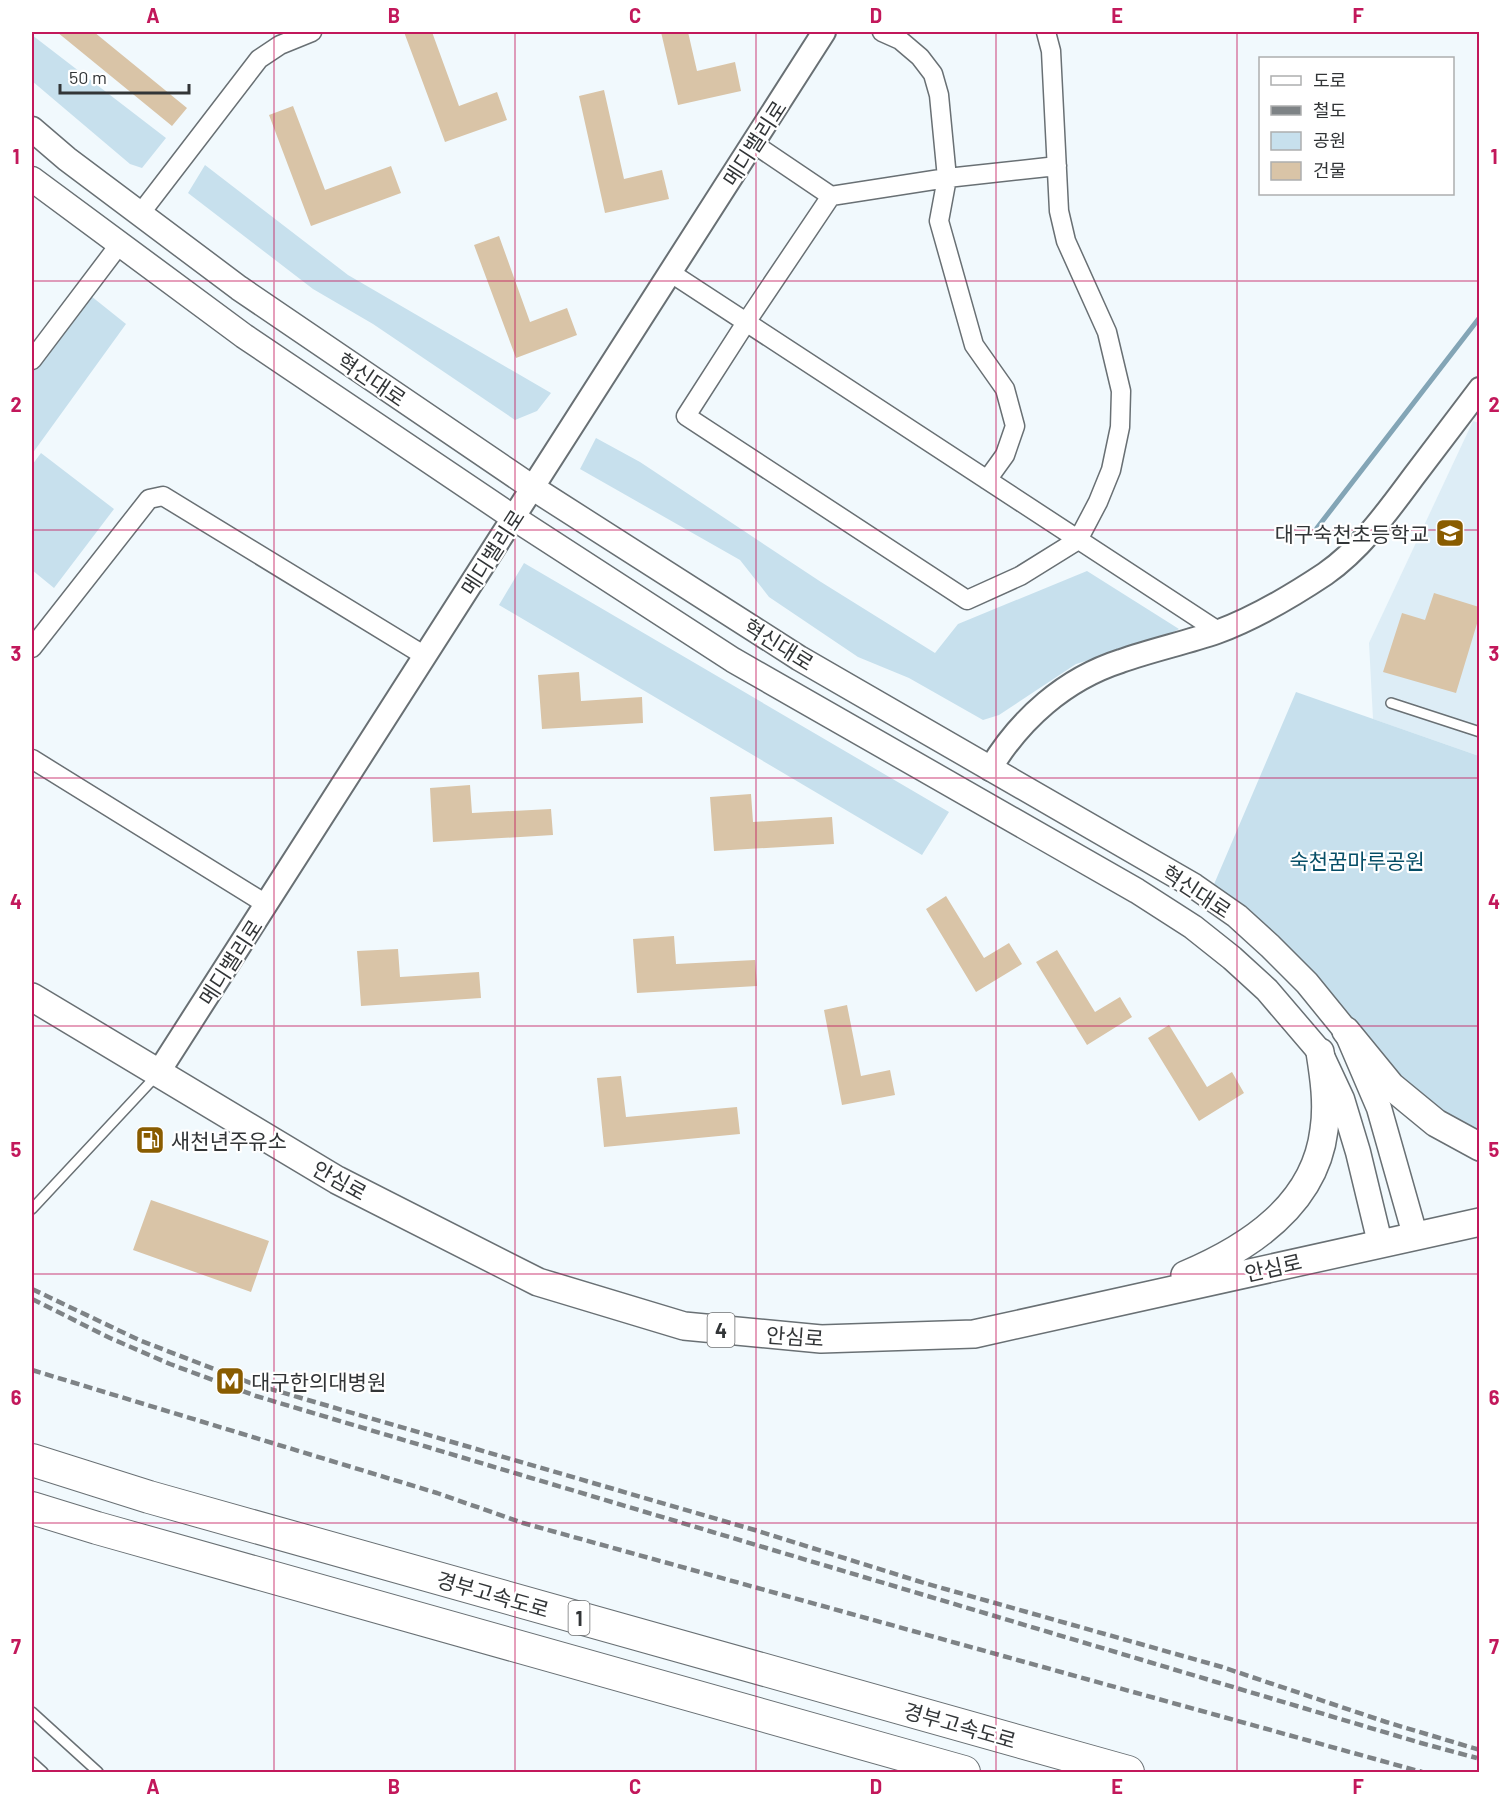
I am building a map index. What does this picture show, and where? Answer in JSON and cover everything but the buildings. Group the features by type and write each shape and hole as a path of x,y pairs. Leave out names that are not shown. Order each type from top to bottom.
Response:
{"highway":[{"name":"경부고속도로","path":"32,1460 149,1497 1128,1773"},
{"name":"경부고속도로","path":"32,1508 964,1773"}],"main road":[{"name":"혁신대로","path":"32,129 239,288 533,488 799,658 1194,886 1237,916 1270,945 1307,983 1346,1031 1379,1108 1415,1235"},
{"path":"32,179 244,336 514,518 733,660 1137,891 1193,927 1267,990 1320,1052 1342,1099 1358,1152 1380,1243"},
{"name":"안심로","path":"32,997 337,1180 538,1282 684,1326 820,1339 974,1334 1479,1222"},
{"path":"1346,1031 1391,1086 1436,1123 1479,1147"},
{"path":"1132,1298 1211,1264 1240,1248 1276,1221 1295,1201 1315,1164 1325,1128 1324,1079 1320,1052"}],"street":[{"path":"141,214 259,60 280,45 312,32"},
{"name":"메디밸리로","path":"158,1073 824,32"},
{"path":"882,32 900,40 920,57 933,74 939,95 946,178 939,221 974,345 1005,389 1015,426 1005,455 987,480"},
{"path":"831,196 686,416 967,600 1020,576 1078,540 1098,502 1111,470 1120,427 1121,391 1107,332 1066,241 1059,211 1051,51 1046,32"},
{"path":"754,144 831,196 946,178 1057,166"},
{"path":"32,360 119,245"},
{"path":"671,273 1218,632"},
{"path":"990,769 1004,747 1046,700 1085,676 1120,661 1218,632 1281,602 1327,573 1358,546 1393,504 1479,389"},
{"path":"32,648 149,499 163,496 425,656"},
{"path":"32,759 266,904"}],"lane":[{"path":"1391,703 1479,732"},
{"path":"32,1209 158,1073"},
{"path":"32,1712 98,1773"},
{"path":"32,1762 43,1773"}],"shaded area":[{"name":"대구숙천초등학교","path":"1473,421 1479,423 1479,756 1373,719 1369,643"}],"green space":[{"path":"32,35 166,138 142,168 130,164 32,81"},
{"path":"205,165 348,275 551,393 537,411 515,420 373,324 313,289 188,193"},
{"path":"91,296 126,324 32,454 32,371"},
{"path":"596,438 640,462 821,582 935,653 958,624 1087,571 1179,629 1166,636 1076,664 999,715 983,720 909,678 858,657 769,597 740,560 580,469"},
{"path":"41,453 114,509 54,588 32,570 32,465"},
{"path":"524,563 949,812 922,855 499,605"},
{"name":"숙천꿈마루공원","path":"1296,692 1479,756 1479,1146 1436,1123 1209,896"}],"waterway":[{"path":"1317,528 1480,317"}],"railway":[{"path":"32,1289 139,1340 253,1384 758,1531 924,1583 1222,1667 1386,1722 1480,1750"},
{"path":"32,1299 110,1338 170,1364 256,1396 1477,1758"},
{"path":"32,1370 437,1493 523,1523 1422,1772"}],"place":[{"name":"대구숙천초등학교","path":"1450,533"},
{"name":"새천년주유소","path":"150,1140"},
{"name":"대구한의대병원","path":"230,1381"}]}
